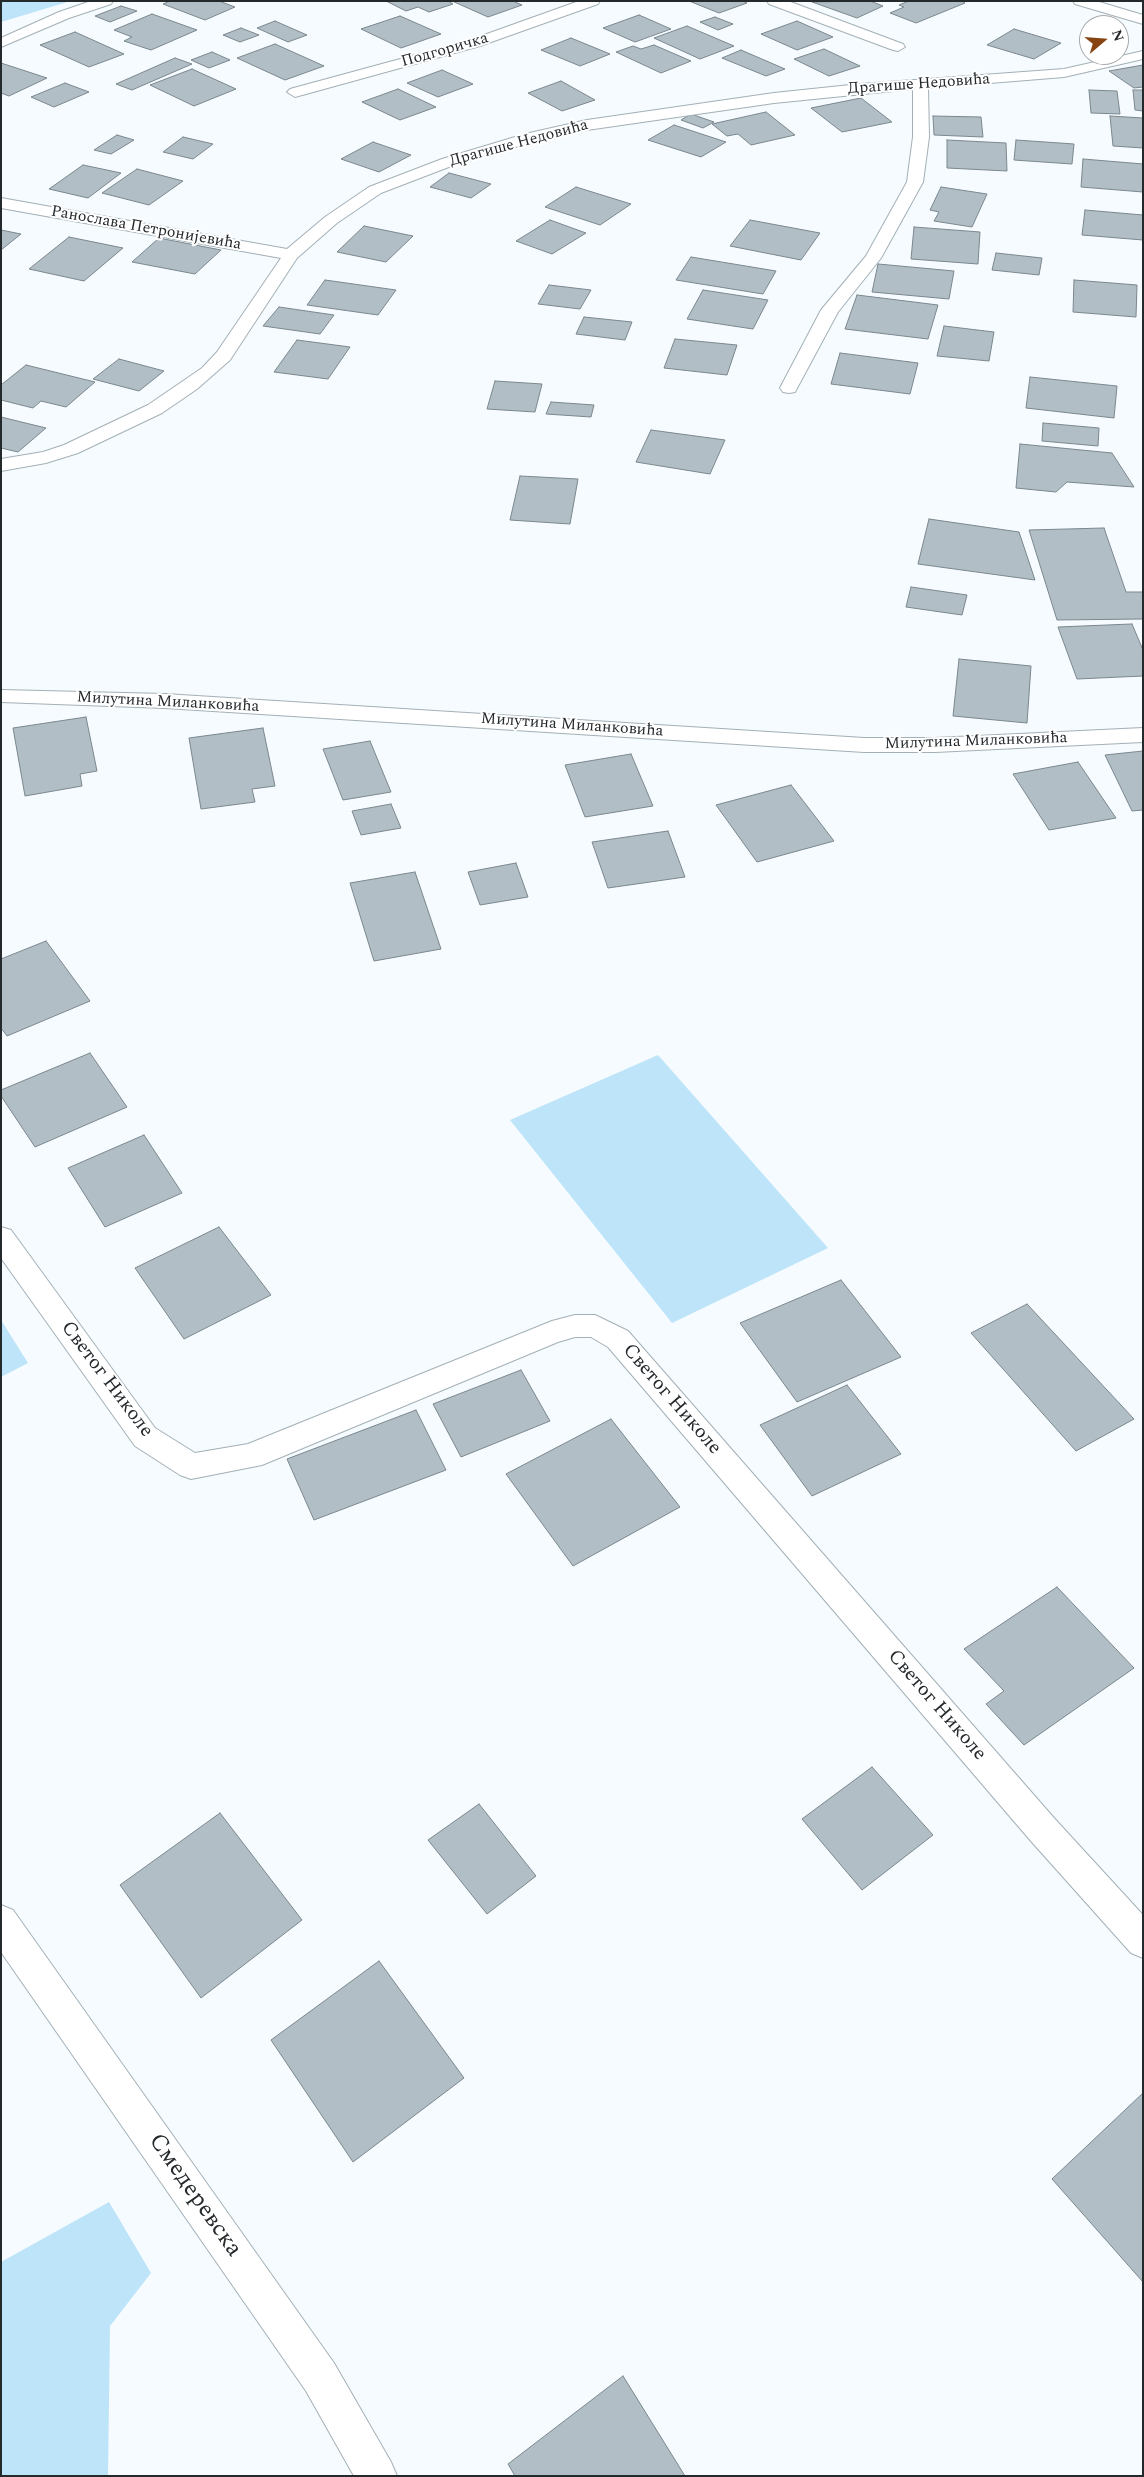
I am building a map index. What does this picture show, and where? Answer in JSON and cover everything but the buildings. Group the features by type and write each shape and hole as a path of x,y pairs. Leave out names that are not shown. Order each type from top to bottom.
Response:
{"street":[{"path":"1,43 64,15 106,1"},
{"name":"Подгоричка","path":"295,92 476,43 593,1"},
{"path":"774,1 898,47"},
{"path":"1080,1 1143,20"},
{"name":"Драгише Недовића","path":"1,465 46,457 70,449 155,409 208,372 224,356 290,255 331,220 375,190 448,162 587,125 774,98 1064,73 1143,56"},
{"path":"789,388 830,310 872,258 915,182 921,137 920,84"},
{"name":"Ранослава Петронијевића","path":"1,203 290,255"},
{"name":"Милутина Миланковића","path":"1,696 165,701 864,745 934,745 1143,734"},
{"name":"Светог Николе","path":"1,1237 145,1437 191,1466 251,1456 552,1332 575,1326 595,1326 618,1339 1042,1829 1143,1941"},
{"name":"Смедеревска","path":"1,1922 320,2377 378,2476"}],"shaded area":[{"path":"1,1 71,1 1,22"},
{"path":"658,1055 828,1248 672,1323 510,1120"},
{"path":"1,1320 28,1363 1,1377"},
{"path":"109,2202 151,2273 110,2326 108,2476 1,2476 1,2262"}]}
